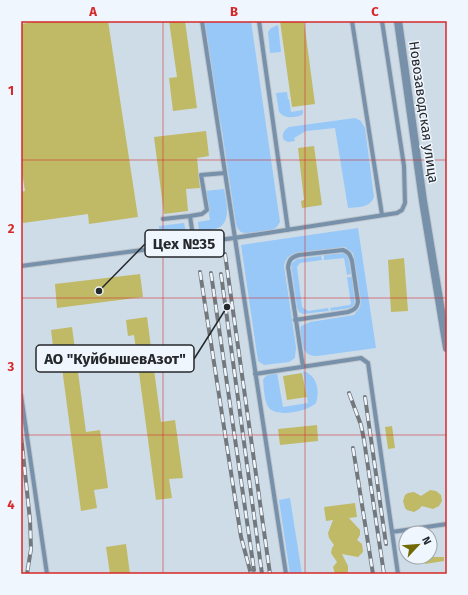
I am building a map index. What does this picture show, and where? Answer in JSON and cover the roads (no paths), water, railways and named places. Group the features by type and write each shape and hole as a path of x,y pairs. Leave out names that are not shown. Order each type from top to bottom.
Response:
{"street":[{"name":"Новозаводская улица","path":"398,21 423,201 447,348"}],"lane":[{"path":"202,21 286,574"},
{"path":"259,21 288,230"},
{"path":"352,21 382,215"},
{"path":"21,266 234,238 397,213 402,210 405,204 404,166 382,21"},
{"path":"163,219 202,214 207,210 201,176 225,173"},
{"path":"190,216 194,243"},
{"path":"295,320 354,310 358,302 352,261 350,254 347,251 343,250 299,255 292,257 288,261 295,320 303,367"},
{"path":"255,374 361,358 368,363 398,574"},
{"path":"21,395 24,425 47,574"},
{"path":"392,532 447,524"}],"railway":[{"path":"225,254 270,574"},
{"path":"200,272 241,537 251,574"},
{"path":"211,273 254,570"},
{"path":"221,274 262,574"},
{"path":"349,393 361,425 364,440 384,574"},
{"path":"365,397 386,544"},
{"path":"21,435 30,520 31,549 27,574"},
{"path":"353,448 373,574"}],"place":[{"name":"Цех №35","path":"99,291"},
{"name":"АО \"КуйбышевАзот\"","path":"227,307"}]}
